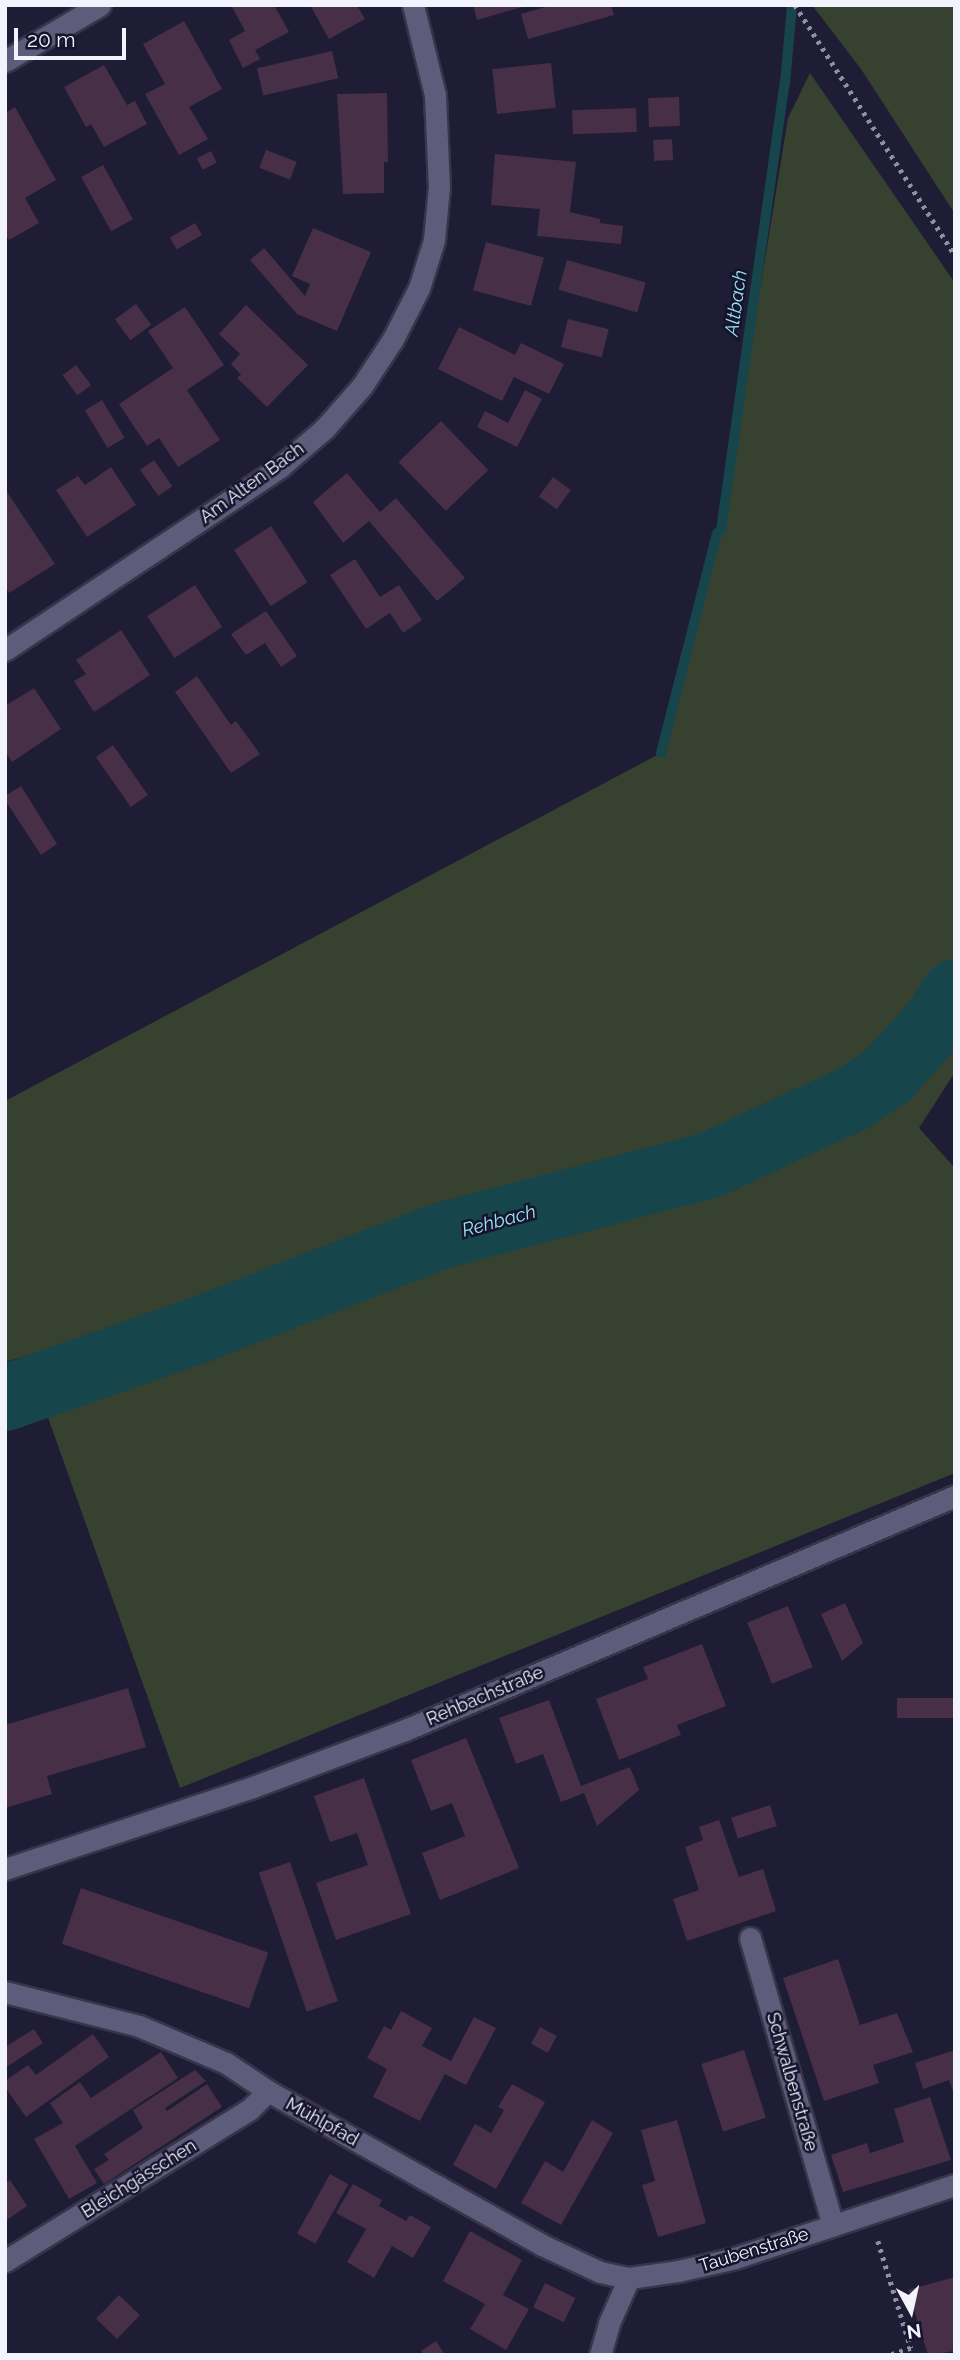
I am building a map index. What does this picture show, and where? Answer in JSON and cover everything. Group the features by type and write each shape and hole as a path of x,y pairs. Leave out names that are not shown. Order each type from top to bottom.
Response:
{"street":[{"path":"5,61 100,5"},
{"name":"Am Alten Bach","path":"5,650 280,467 325,428 362,386 393,339 419,288 434,240 439,187 435,95 413,5"},
{"name":"Rehbachstraße","path":"5,1869 253,1787 405,1730 955,1496"},
{"name":"Schwalbenstraße","path":"750,1938 833,2225"},
{"name":"Mühlpfad","path":"5,1992 43,1999 139,2026 226,2063 268,2091 542,2245 600,2272 629,2278"},
{"name":"Bleichgässchen","path":"5,2261 250,2110 268,2091"},
{"name":"Taubenstraße","path":"629,2278 678,2272 735,2258 955,2185"},
{"path":"600,2355 609,2323 629,2278"}],"path":[{"path":"795,5 881,145 955,255"},
{"path":"869,2213 911,2348 891,2355"}],"green space":[{"path":"812,5 955,5 955,214 861,69"},
{"path":"810,73 955,283 955,1072 919,1128 955,1168 955,1473 180,1788 26,1356 5,1362 5,1101 661,753 721,530 788,118"}],"building":[{"path":"231,5 274,5 289,32 255,50 260,59 243,68 229,40 245,31"},
{"path":"310,5 357,5 365,19 329,39"},
{"path":"473,5 526,5 526,6 477,20"},
{"path":"552,5 611,5 614,15 528,39 521,14"},
{"path":"184,21 222,89 189,107 208,139 179,155 145,94 165,84 143,44"},
{"path":"332,51 338,78 263,96 257,68"},
{"path":"551,63 556,108 497,114 492,69"},
{"path":"104,65 127,105 135,101 147,124 104,147 91,124 86,127 64,87"},
{"path":"387,93 388,162 384,162 384,193 343,194 337,94"},
{"path":"679,97 680,126 649,127 648,98"},
{"path":"15,107 56,180 25,198 39,223 9,240 5,234 5,113"},
{"path":"636,108 637,132 573,134 572,110"},
{"path":"672,139 673,160 654,161 653,140"},
{"path":"266,150 297,162 290,180 259,168"},
{"path":"211,151 217,163 203,170 197,158"},
{"path":"495,154 576,162 570,212 600,219 600,223 623,226 621,244 537,236 540,209 491,205"},
{"path":"103,165 133,219 111,231 81,177"},
{"path":"195,223 202,235 177,250 170,238"},
{"path":"313,228 371,252 337,331 297,314 250,260 264,248 305,296 310,284 292,276"},
{"path":"486,242 544,258 531,306 473,290"},
{"path":"567,260 646,283 637,312 558,290"},
{"path":"136,304 151,325 130,340 115,319"},
{"path":"246,305 308,365 267,407 237,378 241,375 231,364 240,354 219,334"},
{"path":"185,307 224,365 187,390 220,440 178,467 159,438 147,446 119,404 173,368 148,331"},
{"path":"568,319 609,329 602,357 561,347"},
{"path":"459,327 515,355 521,343 564,364 549,394 514,377 502,401 438,369"},
{"path":"76,365 91,385 77,395 62,375"},
{"path":"525,390 542,399 517,447 477,427 485,411 508,423"},
{"path":"102,400 125,438 108,448 85,410"},
{"path":"441,421 488,470 446,511 399,462"},
{"path":"154,460 172,486 158,496 140,470"},
{"path":"111,467 136,505 87,537 56,490 78,476 85,485"},
{"path":"347,473 380,512 396,498 465,578 437,601 369,521 343,543 313,502"},
{"path":"553,477 571,490 557,509 539,496"},
{"path":"5,489 55,564 9,593 5,587"},
{"path":"271,526 307,582 271,606 234,550"},
{"path":"355,559 380,597 399,585 422,620 403,633 390,613 366,629 330,575"},
{"path":"195,585 222,627 174,658 147,616"},
{"path":"266,611 297,656 281,667 265,643 246,655 231,634"},
{"path":"121,630 150,675 94,712 74,681 86,674 76,660"},
{"path":"197,676 231,725 236,721 260,754 231,773 175,692"},
{"path":"34,688 61,729 12,762 5,751 5,706"},
{"path":"113,745 148,795 131,807 96,757"},
{"path":"21,786 57,844 41,855 5,800 5,796"},
{"path":"845,1603 863,1643 842,1661 821,1614"},
{"path":"788,1606 813,1667 772,1684 747,1622"},
{"path":"702,1644 726,1706 677,1725 681,1735 619,1760 596,1699 648,1679 643,1667"},
{"path":"128,1688 146,1747 47,1776 52,1794 5,1808 5,1725"},
{"path":"897,1698 955,1698 955,1718 897,1718"},
{"path":"549,1700 581,1786 630,1767 639,1790 597,1826 584,1793 561,1802 543,1754 516,1764 499,1718"},
{"path":"466,1738 519,1868 440,1900 422,1853 465,1836 452,1803 431,1811 411,1760"},
{"path":"364,1778 411,1914 336,1940 316,1883 368,1865 357,1833 330,1842 314,1796"},
{"path":"770,1805 777,1826 738,1839 731,1818"},
{"path":"719,1820 739,1877 763,1869 776,1911 687,1941 673,1899 699,1890 685,1847 703,1840 699,1827"},
{"path":"290,1862 338,2001 307,2012 259,1873"},
{"path":"81,1888 268,1952 249,2008 62,1944"},
{"path":"838,1959 860,2025 897,2013 913,2052 873,2065 879,2083 824,2101 783,1978"},
{"path":"401,2011 432,2028 422,2046 451,2061 474,2017 496,2028 466,2085 445,2074 420,2121 373,2097 387,2069 367,2058 384,2026 391,2030"},
{"path":"540,2027 557,2036 548,2053 531,2044"},
{"path":"34,2029 43,2043 5,2068 5,2047"},
{"path":"93,2034 109,2057 26,2117 5,2087 5,2081 28,2065 36,2075"},
{"path":"744,2050 766,2118 723,2131 701,2064"},
{"path":"955,2050 955,2097 949,2080 923,2089 915,2063"},
{"path":"161,2052 178,2078 75,2146 97,2183 69,2199 34,2139 63,2123 50,2103 80,2082 91,2098"},
{"path":"195,2070 206,2081 165,2108 167,2111 207,2084 222,2107 104,2184 94,2169 109,2160 104,2154 143,2128 133,2110"},
{"path":"512,2084 545,2102 496,2189 453,2165 475,2124 491,2133 504,2110 498,2107"},
{"path":"930,2097 951,2160 843,2192 831,2155 867,2143 870,2153 904,2142 894,2109"},
{"path":"592,2120 613,2133 561,2225 521,2203 545,2161 563,2172"},
{"path":"677,2120 706,2223 658,2237 642,2185 655,2181 641,2130"},
{"path":"330,2174 348,2184 315,2244 297,2233"},
{"path":"10,2180 27,2206 5,2221 5,2183"},
{"path":"353,2184 382,2200 379,2206 406,2221 410,2215 431,2227 413,2258 392,2246 374,2278 347,2262 366,2229 336,2213"},
{"path":"470,2231 522,2260 503,2295 529,2309 506,2350 470,2329 485,2304 443,2281"},
{"path":"955,2277 955,2351 928,2355 908,2290"},
{"path":"545,2283 576,2298 564,2322 533,2307"},
{"path":"119,2295 140,2315 117,2339 96,2319"},
{"path":"436,2341 445,2355 424,2355 421,2351"}],"waterway":[{"name":"Altbach","path":"785,84 792,5"},
{"name":"Altbach","path":"721,530 785,81"},
{"name":"Altbach","path":"661,753 717,533"},
{"name":"Rehbach","path":"5,1398 199,1330 440,1236 710,1165 854,1098 888,1075 937,1020 955,992"}]}
